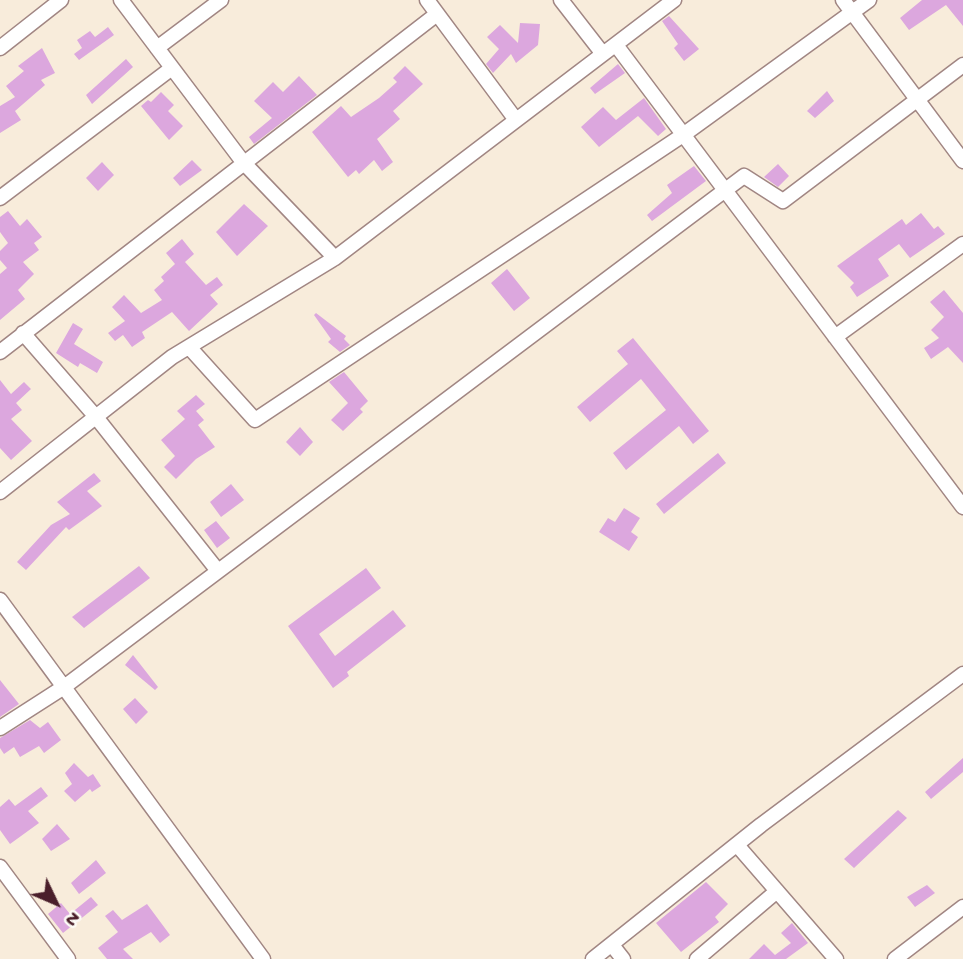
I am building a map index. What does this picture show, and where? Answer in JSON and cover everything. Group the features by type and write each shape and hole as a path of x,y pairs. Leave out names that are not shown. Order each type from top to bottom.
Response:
{"street":[{"path":"0,48 61,0"},
{"path":"121,0 243,162 335,258"},
{"path":"157,48 221,0"},
{"path":"427,0 516,120"},
{"path":"561,0 603,54"},
{"path":"0,492 190,347 335,258 674,0"},
{"path":"843,0 963,161"},
{"path":"190,347 255,420 683,135 869,0"},
{"path":"2,345 23,333 437,14"},
{"path":"616,45 963,508"},
{"path":"0,728 64,687 744,176 783,201 963,65"},
{"path":"0,198 172,68"},
{"path":"835,337 963,244"},
{"path":"23,333 96,417 218,571"},
{"path":"0,600 263,959"},
{"path":"593,959 737,845 963,674"},
{"path":"737,845 836,959"},
{"path":"0,867 68,959"},
{"path":"697,959 777,891"},
{"path":"895,959 963,907"},
{"path":"612,945 623,959"}],"building":[{"path":"922,0 963,0 963,26 946,5 909,30 900,18"},
{"path":"669,16 699,49 684,61 674,48 678,44 662,21"},
{"path":"520,23 540,24 538,45 516,63 511,54 493,73 486,64 499,49 487,37 500,25 518,43"},
{"path":"108,27 114,35 79,60 74,54 82,48 77,40 90,31 95,37"},
{"path":"42,48 55,73 41,80 45,85 15,111 21,120 0,133 0,106 15,97 6,86 24,71 18,66"},
{"path":"126,59 133,67 92,104 86,95"},
{"path":"618,64 625,73 595,94 590,88"},
{"path":"405,66 423,84 393,111 400,119 377,139 393,162 382,171 374,160 359,174 356,170 348,177 312,132 341,106 351,117 379,98 397,82 393,78"},
{"path":"299,76 317,95 254,144 249,137 272,118 254,101 273,82 283,92"},
{"path":"827,91 834,101 815,118 807,111"},
{"path":"161,92 174,105 168,111 183,126 169,140 141,106 148,100 151,102"},
{"path":"644,98 666,129 658,136 638,116 599,147 581,127 603,107 616,120"},
{"path":"192,160 202,170 180,186 173,178"},
{"path":"102,162 114,175 98,191 86,178"},
{"path":"778,164 789,176 778,187 764,177"},
{"path":"694,166 706,181 652,221 647,215 672,193 667,185"},
{"path":"244,204 268,226 237,256 216,232"},
{"path":"8,211 20,226 27,219 42,237 34,243 39,250 23,262 34,274 18,290 25,299 0,320 0,274 7,268 0,260 0,251 8,243 0,232 0,217"},
{"path":"921,213 934,229 938,226 945,234 910,258 899,244 878,259 889,276 857,297 850,287 854,283 837,266 902,219 906,225"},
{"path":"182,239 194,254 185,262 206,285 217,277 223,285 210,295 218,304 189,331 172,312 142,332 145,338 132,347 123,335 115,341 108,333 125,321 112,307 124,295 141,313 162,300 154,290 164,281 161,277 175,264 166,253"},
{"path":"507,269 530,298 514,311 491,283"},
{"path":"944,290 963,313 963,363 948,347 931,359 924,348 939,338 931,330 944,317 930,302"},
{"path":"316,313 346,336 344,339 350,345 340,352 328,342 331,339 314,315"},
{"path":"73,323 83,329 74,344 103,362 97,373 80,363 78,367 56,353"},
{"path":"633,338 709,431 693,444 679,426 626,470 613,453 666,410 641,379 590,422 577,407 628,364 617,351"},
{"path":"344,372 368,401 360,409 363,412 343,431 331,420 348,403 329,382"},
{"path":"0,380 11,394 24,382 31,389 16,403 22,410 11,419 32,441 11,460 0,448"},
{"path":"196,395 205,404 196,411 204,420 198,425 215,447 196,459 176,479 164,467 175,456 161,440 185,419 177,411"},
{"path":"300,427 313,442 300,456 286,442"},
{"path":"718,453 726,463 664,514 656,504"},
{"path":"94,473 101,481 87,491 102,506 69,530 66,527 26,570 17,562 51,525 70,514 57,502"},
{"path":"231,484 244,500 221,517 210,502"},
{"path":"624,508 640,518 631,532 638,537 629,551 599,532 608,518 615,522"},
{"path":"216,521 230,538 217,548 204,530"},
{"path":"139,566 150,578 84,628 72,617"},
{"path":"366,568 381,588 319,634 335,656 393,610 406,626 347,672 349,676 333,688 288,626"},
{"path":"133,655 158,687 155,690 125,665"},
{"path":"0,680 19,704 0,717"},
{"path":"135,698 148,712 136,724 123,709"},
{"path":"30,720 40,728 48,722 61,740 44,753 39,746 20,757 14,747 4,754 0,748 0,738"},
{"path":"963,758 963,772 931,799 925,792"},
{"path":"74,763 88,777 93,774 101,786 92,792 90,789 75,802 64,791 72,784 65,773"},
{"path":"41,787 48,796 28,811 39,823 10,844 0,830 0,807 9,799 15,806"},
{"path":"898,810 907,818 854,868 844,859"},
{"path":"57,824 70,839 51,851 42,839"},
{"path":"96,860 106,873 79,894 71,883"},
{"path":"706,882 728,904 715,917 719,922 681,952 656,923"},
{"path":"927,885 935,893 915,907 907,897"},
{"path":"91,897 98,905 63,933 48,914 61,903 70,914"},
{"path":"147,904 170,935 160,943 151,932 123,949 133,959 107,959 98,948 118,932 105,916 113,910 122,920"},
{"path":"792,923 808,943 786,959 749,959 764,944 775,955 791,943 781,933"}]}
